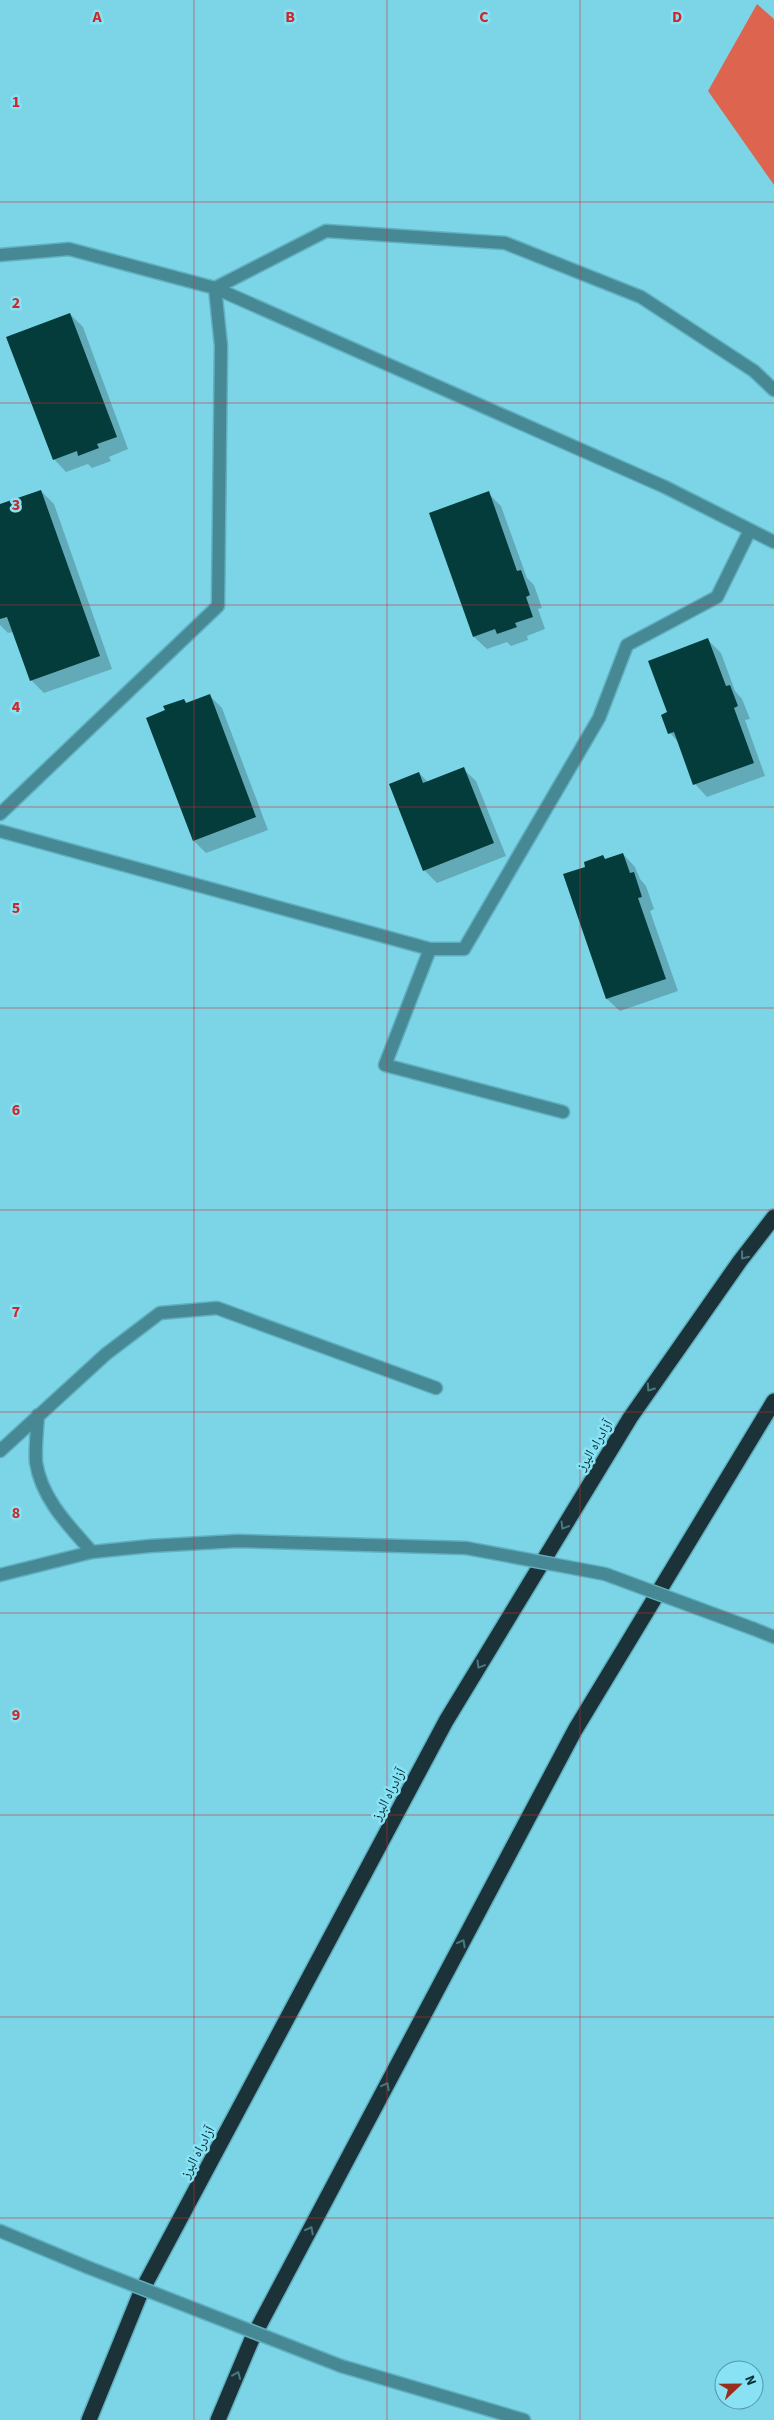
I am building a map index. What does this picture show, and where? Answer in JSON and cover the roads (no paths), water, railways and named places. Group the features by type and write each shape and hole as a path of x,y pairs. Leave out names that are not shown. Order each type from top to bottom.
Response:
{"highway":[{"name":"آزادراه البرز","path":"89,2420 141,2292 446,1721 630,1418 740,1261 774,1217"},
{"path":"218,2420 252,2339 575,1730 774,1402"}],"street":[{"path":"215,288 326,231 505,243 641,296 754,371 774,390"},
{"path":"0,255 69,249 215,288 666,487 774,542"},
{"path":"0,814 218,606 221,346 215,288"},
{"path":"0,831 430,949 464,950 599,718 627,644 717,597 750,530"},
{"path":"430,949 385,1065 563,1112"},
{"path":"0,1451 106,1354 160,1313 217,1308 436,1388"},
{"path":"38,1415 36,1462 45,1491 61,1517 92,1552"},
{"path":"0,1575 92,1552 238,1541 466,1548 605,1574 774,1637"},
{"path":"0,2231 341,2366 524,2420"}]}
